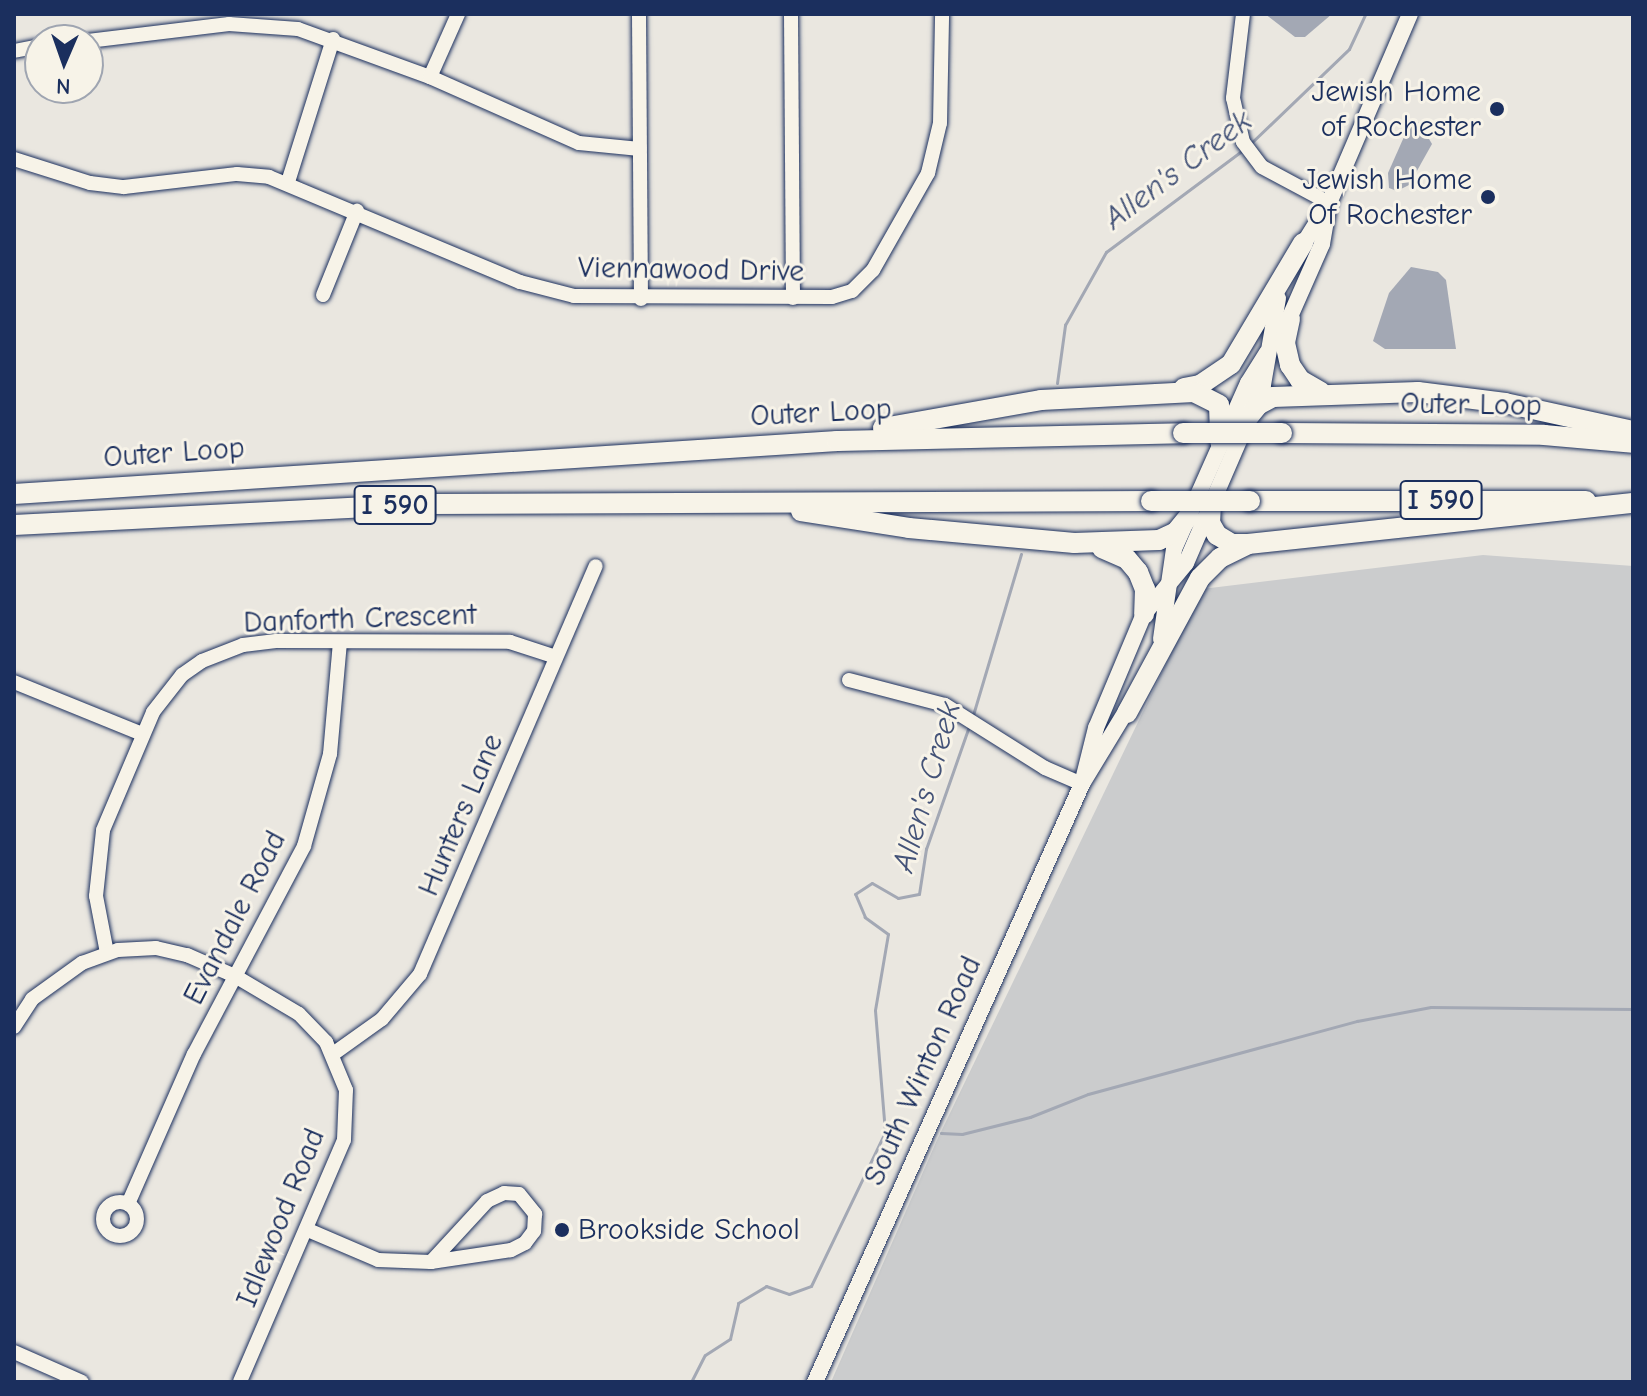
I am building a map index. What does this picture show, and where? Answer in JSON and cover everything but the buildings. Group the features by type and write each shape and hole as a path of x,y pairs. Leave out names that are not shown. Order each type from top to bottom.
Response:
{"highway":[{"path":"1160,393 1200,385 1231,364 1303,243"},
{"path":"1290,319 1285,343 1290,365 1300,380 1321,392"},
{"path":"837,441 869,429 1023,402 1194,392 1215,400 1221,412 1220,442"},
{"path":"1246,420 1269,398 1321,392 1468,397 1633,431"},
{"name":"Outer Loop","path":"14,494 837,441 1282,433 1544,435 1633,443"},
{"path":"1211,505 1210,523 1217,535 1228,543 1248,544 1633,502"},
{"name":"Outer Loop","path":"14,525 423,504 1633,502"},
{"path":"777,504 818,516 1074,543 1114,552 1133,565 1144,585 1144,614"},
{"path":"1074,543 1159,540 1176,532 1189,516"},
{"path":"1127,713 1200,578 1220,558 1248,544"}],"main road":[{"name":"South Winton Road","path":"1082,784 1100,717 1144,614 1186,563 1265,379 1273,309 1303,243 1329,203 1410,14"},
{"name":"South Winton Road","path":"815,1382 1082,784 1127,713 1165,628 1172,553 1220,442 1269,351 1290,319 1326,232 1329,203"}],"street":[{"path":"430,77 458,14"},
{"path":"639,14 641,299"},
{"path":"791,14 793,298"},
{"name":"Viennawood Drive","path":"14,159 102,185 237,174 288,182 530,285 594,298 793,298 840,295 862,283 916,202 940,123 942,14"},
{"path":"1243,14 1233,98 1244,144 1257,162 1329,203"},
{"path":"104,39 253,23 333,39 430,77 579,143 640,149"},
{"path":"288,182 333,39"},
{"path":"323,295 357,211"},
{"name":"Hunters Lane","path":"333,1054 382,1019 420,974 596,566"},
{"name":"Danforth Crescent","path":"107,953 96,896 98,853 111,807 142,734 182,675 223,651 262,642 510,642 556,657"},
{"name":"Evandale Road","path":"128,1204 235,976 283,891 310,828 335,718 340,642"},
{"path":"849,680 945,705 981,730 1082,784"},
{"path":"14,682 142,734"},
{"name":"Idlewood Road","path":"107,953 167,949 235,976 299,1014 333,1054 346,1090 347,1127 336,1167 240,1382"},
{"path":"14,1027 32,999 52,981 107,953"},
{"path":"308,1230 378,1260 431,1262 511,1250 525,1243 534,1231 530,1203 519,1194 504,1193 487,1201 431,1262"},
{"path":"14,1352 82,1382"}],"shaded area":[{"path":"1265,14 1332,14 1305,37 1295,37"},
{"path":"1411,121 1419,122 1432,144 1409,185 1397,191 1389,188 1388,173"},
{"path":"1411,267 1438,272 1446,280 1456,349 1385,349 1373,341 1389,293"},
{"path":"1483,555 1633,566 1633,1382 831,1382 937,1140 1202,589"}],"waterway":[{"name":"Allen's Creek","path":"1250,144 1349,49 1365,14"},
{"name":"Allen's Creek","path":"1057,383 1065,325 1106,252 1244,149"},
{"name":"Allen's Creek","path":"973,715 1021,554"},
{"name":"Allen's Creek","path":"691,1382 705,1355 730,1339 738,1303 766,1286 789,1294 811,1286 885,1132 875,1010 888,934 865,917 855,894 872,883 898,898 919,894 926,849 969,726"},
{"path":"941,1133 962,1134 1030,1117 1088,1094 1357,1021 1431,1007 1633,1009"},
{"path":"885,1132 905,1132"}],"place":[{"name":"Jewish Home of Rochester","path":"1497,109"},
{"name":"Jewish Home Of Rochester","path":"1488,197"},
{"name":"Brookside School","path":"562,1230"}]}
